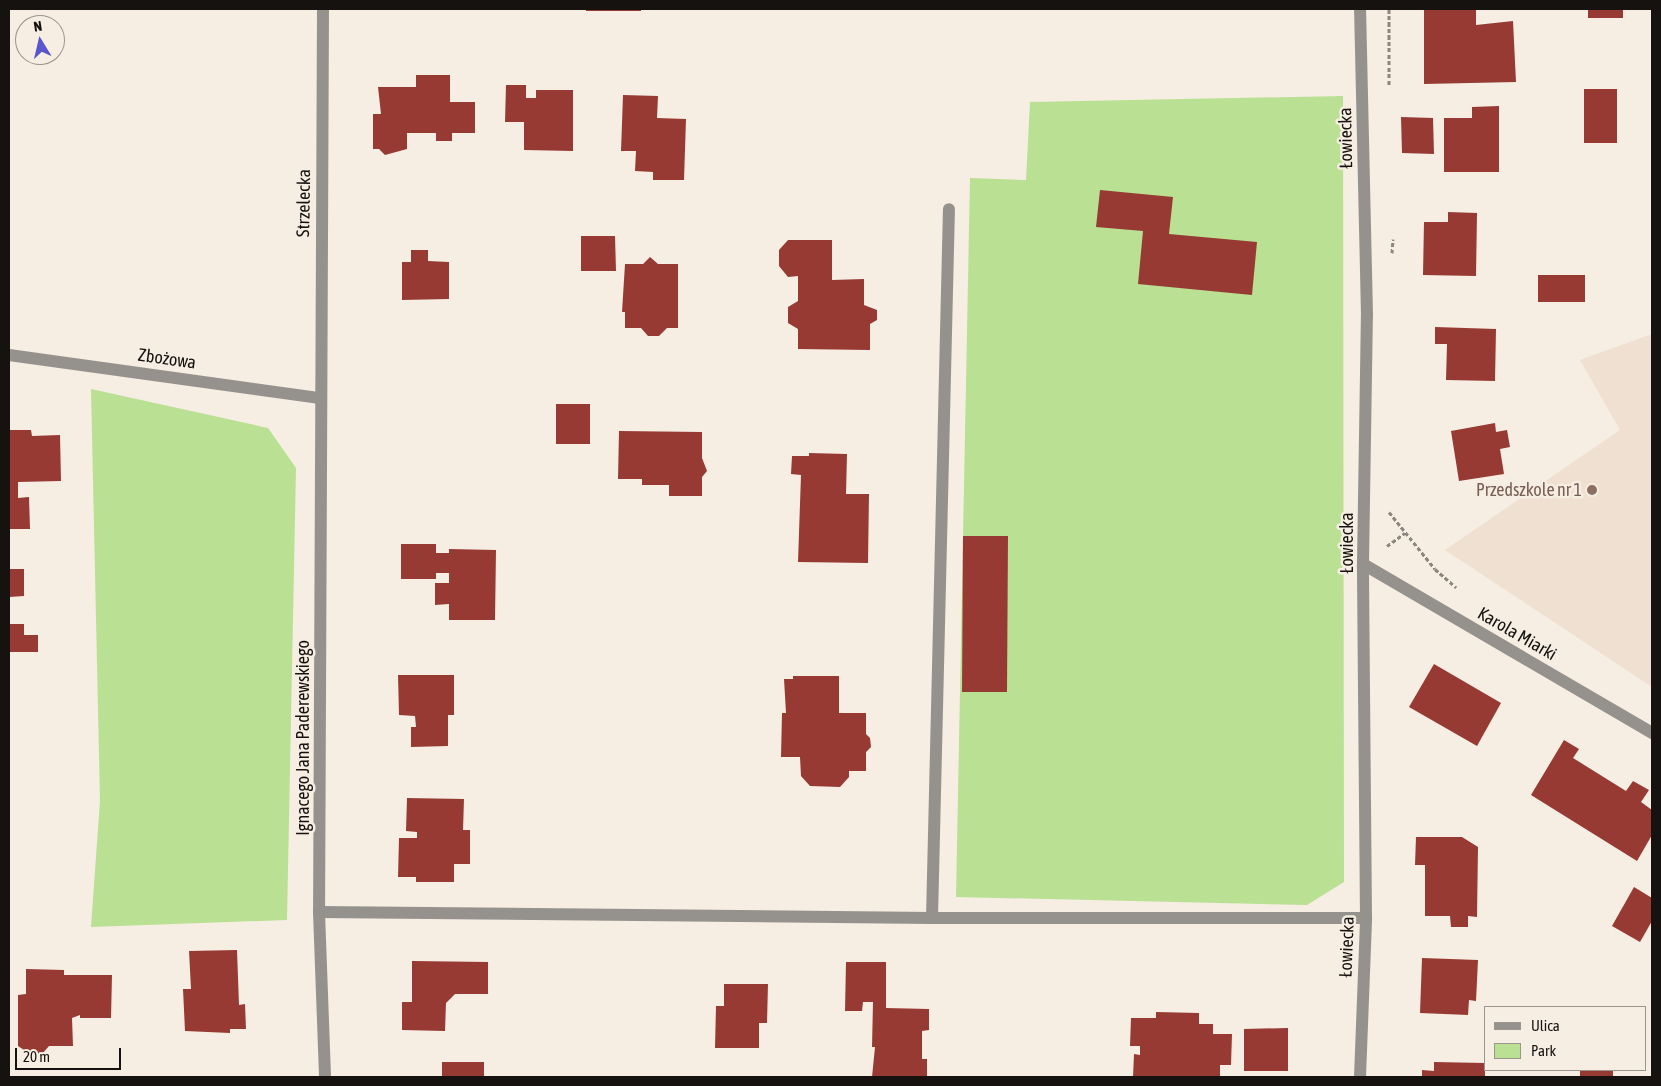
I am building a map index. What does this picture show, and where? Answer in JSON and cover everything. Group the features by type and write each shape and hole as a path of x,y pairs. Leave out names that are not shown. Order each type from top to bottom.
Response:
{"street":[{"name":"Strzelecka","path":"320,398 324,9"},
{"name":"Łowiecka","path":"1360,9 1367,315 1363,564 1366,918 1360,1077"},
{"path":"932,918 949,209"},
{"name":"Zbożowa","path":"9,355 320,398"},
{"name":"Ignacego Jana Paderewskiego","path":"320,398 319,912 325,1077"},
{"name":"Karola Miarki","path":"1363,564 1652,733"},
{"path":"319,912 932,918 1366,918"}],"path":[{"path":"1389,9 1389,95"},
{"path":"1392,229 1392,258"},
{"path":"1387,505 1435,569 1460,590"}],"shaded area":[{"name":"Przedszkole nr 1","path":"1652,334 1652,687 1445,550 1620,430 1580,360"}],"green space":[{"path":"1343,96 1344,882 1307,905 956,897 970,178 1026,180 1030,102"},
{"path":"91,389 268,428 296,468 287,920 91,927 100,801"}],"building":[{"path":"586,9 641,9 641,11 586,11"},
{"path":"1424,9 1476,9 1476,25 1513,21 1516,82 1424,84"},
{"path":"1588,9 1623,9 1623,18 1588,18"},
{"path":"416,75 450,75 450,102 475,102 475,133 452,133 452,141 436,141 436,133 407,133 407,149 385,155 379,149 373,149 373,114 381,114 378,87 416,87"},
{"path":"506,85 526,85 526,98 536,98 536,90 573,90 573,151 524,150 524,122 505,122"},
{"path":"1584,89 1617,89 1617,143 1584,143"},
{"path":"623,95 658,96 657,118 686,119 684,180 653,180 653,172 635,171 636,151 621,151"},
{"path":"1499,106 1499,172 1444,172 1444,118 1472,118 1472,107"},
{"path":"1401,117 1433,118 1434,154 1402,153"},
{"path":"1100,190 1173,197 1169,234 1257,242 1252,295 1138,284 1143,231 1096,227"},
{"path":"1448,212 1477,213 1476,276 1423,275 1424,222 1448,222"},
{"path":"581,236 615,236 616,271 581,271"},
{"path":"788,240 832,240 832,280 864,279 864,305 877,310 877,320 870,324 870,350 798,349 798,329 788,323 788,307 798,301 798,276 788,277 779,266 779,250"},
{"path":"411,250 428,250 428,261 449,262 449,299 402,300 402,262 411,262"},
{"path":"650,257 658,264 678,264 678,328 667,328 659,336 648,336 641,328 625,328 625,312 622,312 625,264 643,264"},
{"path":"1538,275 1585,275 1585,302 1538,302"},
{"path":"1435,327 1496,329 1495,381 1446,380 1447,344 1435,344"},
{"path":"556,404 590,404 590,444 556,444"},
{"path":"1495,423 1496,432 1507,430 1510,447 1500,449 1504,474 1459,481 1451,431"},
{"path":"9,430 31,430 32,436 60,435 61,481 18,482 18,498 29,497 30,529 9,529"},
{"path":"619,431 702,432 702,458 707,471 702,477 702,496 669,496 669,485 642,485 642,479 618,479"},
{"path":"809,453 847,454 846,494 869,494 868,563 798,562 801,475 791,474 792,456 809,456"},
{"path":"963,536 1008,536 1007,692 962,692"},
{"path":"401,544 436,544 436,553 449,553 449,549 496,550 495,620 449,620 449,604 435,605 435,583 449,583 449,573 436,573 436,579 401,579"},
{"path":"9,569 24,569 24,596 9,597"},
{"path":"9,624 24,624 24,635 38,635 38,652 9,652"},
{"path":"1434,664 1501,703 1477,746 1409,707"},
{"path":"398,675 454,675 454,715 448,715 448,746 411,747 411,727 416,727 415,716 399,715"},
{"path":"793,676 839,676 839,713 866,713 866,734 870,738 871,747 866,752 866,771 849,771 849,777 840,787 810,786 801,776 800,757 781,757 782,713 786,713 784,679 793,679"},
{"path":"1564,740 1579,749 1573,758 1626,791 1633,781 1649,790 1641,802 1652,810 1652,835 1637,861 1531,795"},
{"path":"407,798 464,799 463,830 470,830 470,864 454,864 454,882 416,882 416,877 398,877 399,838 417,838 417,832 406,831"},
{"path":"1416,837 1462,837 1478,847 1477,917 1468,916 1468,927 1451,927 1450,916 1425,916 1425,865 1415,865"},
{"path":"1634,887 1652,898 1652,921 1640,942 1612,926"},
{"path":"237,950 239,1005 245,1004 246,1029 230,1029 230,1033 185,1031 183,989 191,989 189,951"},
{"path":"1422,958 1478,960 1476,1001 1469,1000 1468,1015 1420,1013"},
{"path":"412,961 488,962 488,994 455,994 446,1003 445,1031 402,1030 402,1002 412,1002"},
{"path":"846,962 886,962 886,1008 929,1009 929,1030 922,1031 922,1059 927,1059 927,1077 872,1077 875,1047 872,1047 873,1002 863,1002 862,1011 845,1011"},
{"path":"26,969 64,970 64,975 112,975 111,1018 80,1018 80,1015 72,1018 73,1046 49,1046 42,1054 30,1054 18,1046 18,995 26,994"},
{"path":"724,984 768,984 767,1023 759,1023 759,1048 715,1048 716,1006 724,1006"},
{"path":"1156,1012 1199,1013 1199,1024 1213,1024 1213,1034 1232,1034 1231,1065 1220,1065 1220,1077 1133,1077 1134,1054 1140,1055 1140,1046 1130,1046 1131,1018 1156,1018"},
{"path":"1288,1028 1288,1071 1244,1071 1244,1029"},
{"path":"442,1062 484,1062 484,1077 442,1077"},
{"path":"1434,1062 1484,1063 1485,1077 1422,1077 1422,1070 1434,1071"},
{"path":"1580,1071 1613,1071 1613,1077 1580,1077"}],"place":[{"name":"Przedszkole nr 1","path":"1592,490"}]}
